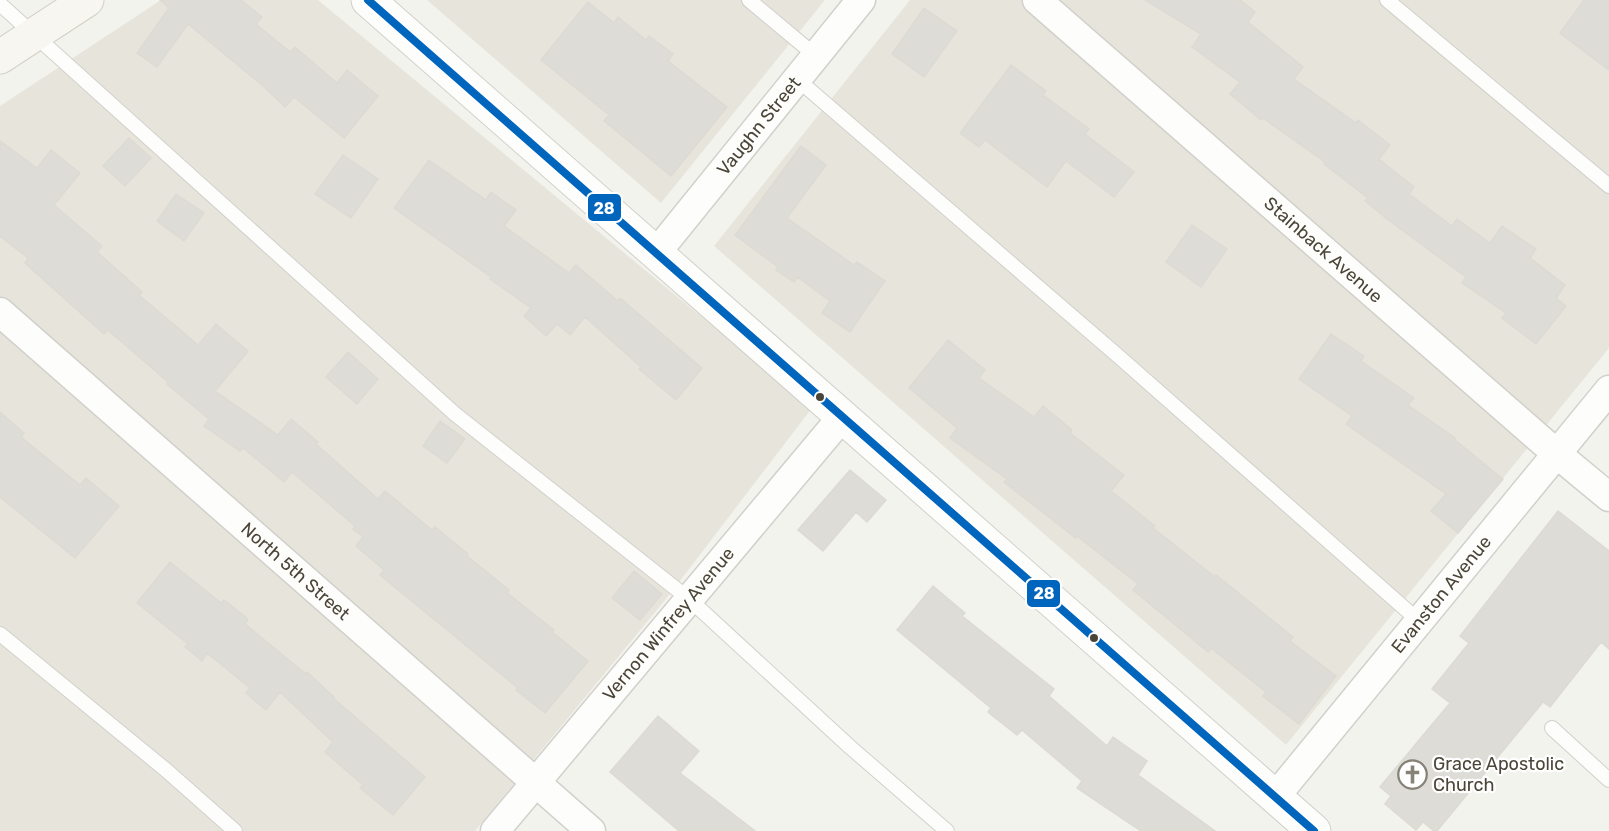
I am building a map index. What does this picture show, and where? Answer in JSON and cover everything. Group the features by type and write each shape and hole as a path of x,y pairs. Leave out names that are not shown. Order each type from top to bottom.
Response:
{"main road":[{"path":"0,57 87,0"}],"street":[{"path":"368,0 1314,831"},
{"name":"Vaughn Street","path":"657,252 861,0"},
{"name":"Stainback Avenue","path":"1037,0 1609,497"},
{"name":"North 5th Street","path":"0,312 591,831"},
{"name":"Evanston Avenue","path":"1275,797 1609,390"},
{"name":"Vernon Winfrey Avenue","path":"495,831 842,417"}],"lane":[{"path":"749,0 816,56"},
{"path":"1387,0 1609,186"},
{"path":"0,4 456,414 689,599 850,747 947,831"},
{"path":"796,79 1117,355 1419,621"},
{"path":"0,634 166,770 235,831"},
{"path":"1552,728 1609,780"}],"shaded area":[{"path":"161,0 318,0 812,408 670,594 475,831 0,831 0,106"},
{"path":"427,0 825,0 661,203"},
{"path":"910,0 1609,0 1609,348 1286,745 714,246"}],"building":[{"path":"160,0 241,0 262,17 256,24 290,52 295,47 337,83 347,70 378,96 344,138 294,97 285,107 188,24 157,67 137,53 169,8"},
{"path":"1145,0 1240,0 1255,12 1248,22 1303,67 1294,79 1356,123 1358,120 1390,145 1379,159 1414,187 1409,194 1452,226 1457,219 1490,243 1502,226 1536,249 1530,258 1565,285 1556,298 1566,306 1536,344 1502,318 1506,313 1462,283 1466,277 1387,219 1365,201 1368,198 1324,164 1325,162 1263,118 1261,120 1230,94 1240,82 1192,47 1201,34"},
{"path":"1584,0 1609,0 1609,70 1560,33"},
{"path":"588,2 614,23 618,17 646,40 649,36 673,54 668,61 727,107 671,176 604,121 609,115 541,60"},
{"path":"924,8 957,31 924,77 892,54"},
{"path":"1011,65 1046,91 1043,95 1089,129 1085,134 1134,172 1114,197 1066,161 1047,187 985,140 979,147 960,133"},
{"path":"129,138 151,158 125,186 103,166"},
{"path":"0,141 37,168 51,150 80,173 54,205 102,246 97,252 142,292 139,295 198,345 216,324 248,351 215,391 278,435 291,419 378,499 385,491 432,530 435,527 509,590 507,593 554,630 552,632 588,661 545,713 516,690 518,688 380,575 384,570 356,546 363,537 353,529 355,526 292,472 284,482 243,448 240,451 204,426 209,419 108,330 104,334 25,263 28,258 0,236"},
{"path":"801,146 826,165 787,218 854,265 857,262 885,281 850,332 822,313 830,301 797,277 794,282 776,270 778,267 735,235"},
{"path":"343,155 378,179 351,218 315,194"},
{"path":"429,160 486,200 491,192 516,210 504,226 569,273 576,265 618,301 620,298 702,368 676,400 639,369 641,367 585,317 570,335 557,324 546,336 524,316 531,308 394,208"},
{"path":"176,194 204,213 184,241 157,221"},
{"path":"1192,225 1227,249 1201,287 1166,262"},
{"path":"1331,334 1364,356 1361,361 1414,398 1408,405 1455,438 1503,479 1458,533 1431,511 1446,494 1346,424 1352,416 1299,379"},
{"path":"948,340 985,370 979,378 1034,417 1043,406 1072,430 1070,433 1124,475 1111,491 1155,526 1153,528 1293,637 1290,641 1336,676 1299,724 1263,696 1266,692 1211,648 1208,652 1133,590 1138,584 1004,482 1007,479 950,438 957,428 909,388"},
{"path":"348,352 378,379 357,404 326,377"},
{"path":"0,412 24,433 21,437 80,485 86,478 119,506 75,558 0,497"},
{"path":"440,421 465,439 447,463 423,446"},
{"path":"850,470 886,500 867,522 856,512 823,551 798,530"},
{"path":"1558,511 1609,551 1609,649 1601,642 1550,707 1543,702 1437,831 1423,822 1416,830 1385,804 1391,796 1380,787 1450,703 1432,689 1469,643 1460,636"},
{"path":"170,562 221,603 224,600 248,619 245,624 306,674 307,672 333,698 425,777 393,815 360,788 363,785 325,752 333,742 280,692 266,710 246,693 250,688 207,653 202,661 185,647 188,644 137,603"},
{"path":"634,571 662,594 640,620 612,598"},
{"path":"933,586 965,613 962,616 1054,689 1049,696 1107,746 1113,737 1147,761 1138,775 1215,831 1141,831 1077,788 1082,781 1022,730 1017,735 988,712 991,708 897,630"},
{"path":"658,716 699,751 680,773 755,831 679,831 610,772"}],"transit line":[{"name":"28","path":"368,0 1314,831"}],"place":[{"name":"Grace Apostolic Church","path":"1412,774"}]}
